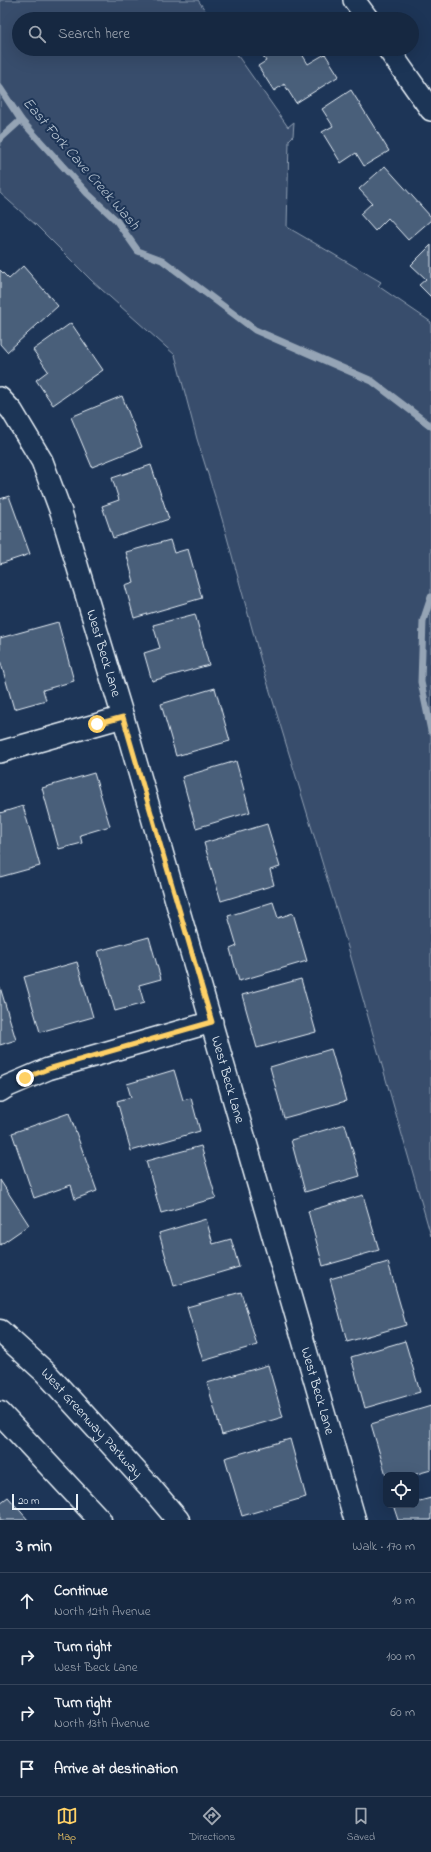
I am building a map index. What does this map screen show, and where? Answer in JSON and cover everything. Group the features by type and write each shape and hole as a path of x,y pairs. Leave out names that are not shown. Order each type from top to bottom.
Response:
{"main road":[{"name":"West Greenway Parkway","path":"0,1332 45,1372 178,1520"},
{"path":"0,1413 100,1520"}],"street":[{"path":"354,0 363,12"},
{"path":"393,56 431,110"},
{"name":"West Beck Lane","path":"0,398 12,411 42,461 61,512 123,717 212,1022 355,1520"},
{"path":"0,752 123,717"},
{"path":"0,1091 8,1086 48,1069 212,1022"}],"shaded area":[{"path":"0,0 198,0 206,12 12,12 12,56 238,56 288,127 294,122 293,136 289,140 287,227 381,282 378,286 431,322 431,1236 350,954 262,665 222,519 197,439 175,355 92,281 36,225 0,193"}],"building":[{"path":"263,56 303,56 308,64 322,56 326,56 339,76 296,103 284,84 274,91 258,66 266,61"},
{"path":"351,90 389,151 364,166 356,153 341,163 322,132 333,126 322,109"},
{"path":"385,166 431,217 431,220 408,240 388,218 375,231 360,214 372,203 359,189"},
{"path":"431,245 431,297 419,285 426,279 411,265"},
{"path":"23,266 58,306 7,352 0,344 0,270 9,279"},
{"path":"71,323 103,370 53,405 36,380 48,371 33,350"},
{"path":"122,396 142,447 92,467 71,417"},
{"path":"151,465 169,519 113,538 102,506 119,500 112,478"},
{"path":"9,496 30,554 0,564 0,499"},
{"path":"170,540 174,553 188,549 202,598 134,618 125,585 134,582 126,552"},
{"path":"195,614 209,665 152,681 144,653 160,648 153,625"},
{"path":"58,622 74,681 43,690 46,700 14,709 0,660 0,638"},
{"path":"215,688 230,741 176,756 161,704"},
{"path":"236,761 250,812 196,828 182,777"},
{"path":"94,773 110,826 80,835 82,843 59,849 42,788"},
{"path":"23,806 40,866 0,877 0,813"},
{"path":"267,824 280,867 270,870 274,885 221,901 204,843"},
{"path":"273,902 278,918 293,913 307,961 239,981 230,949 237,946 228,916"},
{"path":"149,937 161,979 139,985 144,1003 115,1011 98,951"},
{"path":"77,962 93,1017 40,1032 24,977"},
{"path":"301,979 316,1032 257,1048 242,995"},
{"path":"0,987 16,1040 0,1045"},
{"path":"331,1049 346,1101 284,1118 270,1067"},
{"path":"174,1070 183,1100 191,1098 200,1131 131,1151 117,1101 131,1097 127,1084"},
{"path":"69,1113 97,1191 75,1199 71,1185 34,1198 12,1133"},
{"path":"345,1124 360,1176 305,1192 291,1140"},
{"path":"201,1146 216,1198 161,1213 146,1161"},
{"path":"0,1180 29,1225 0,1245"},
{"path":"363,1195 379,1250 323,1266 308,1211"},
{"path":"206,1219 213,1244 231,1239 239,1267 174,1286 159,1233"},
{"path":"388,1262 406,1325 347,1342 330,1279"},
{"path":"241,1292 257,1345 203,1361 187,1307"},
{"path":"405,1341 420,1392 365,1408 351,1357"},
{"path":"268,1365 283,1417 222,1435 207,1383"},
{"path":"431,1406 431,1470 419,1473 419,1472 385,1472 371,1424"},
{"path":"290,1439 306,1497 242,1516 225,1458"},
{"path":"8,1497 28,1520 0,1520 0,1503"},
{"path":"431,1498 431,1520 398,1520 394,1508 419,1508 419,1501"}],"waterway":[{"name":"East Fork Cave Creek Wash","path":"0,88 21,120 87,193 116,220 138,251 162,260 255,330 372,381 431,426"},
{"path":"0,139 21,120"},
{"name":"East Fork Cave Creek Wash","path":"431,597 423,621 421,682 431,731"}],"route":[{"path":"25,1078 48,1069 212,1022 123,717 97,724"}]}
